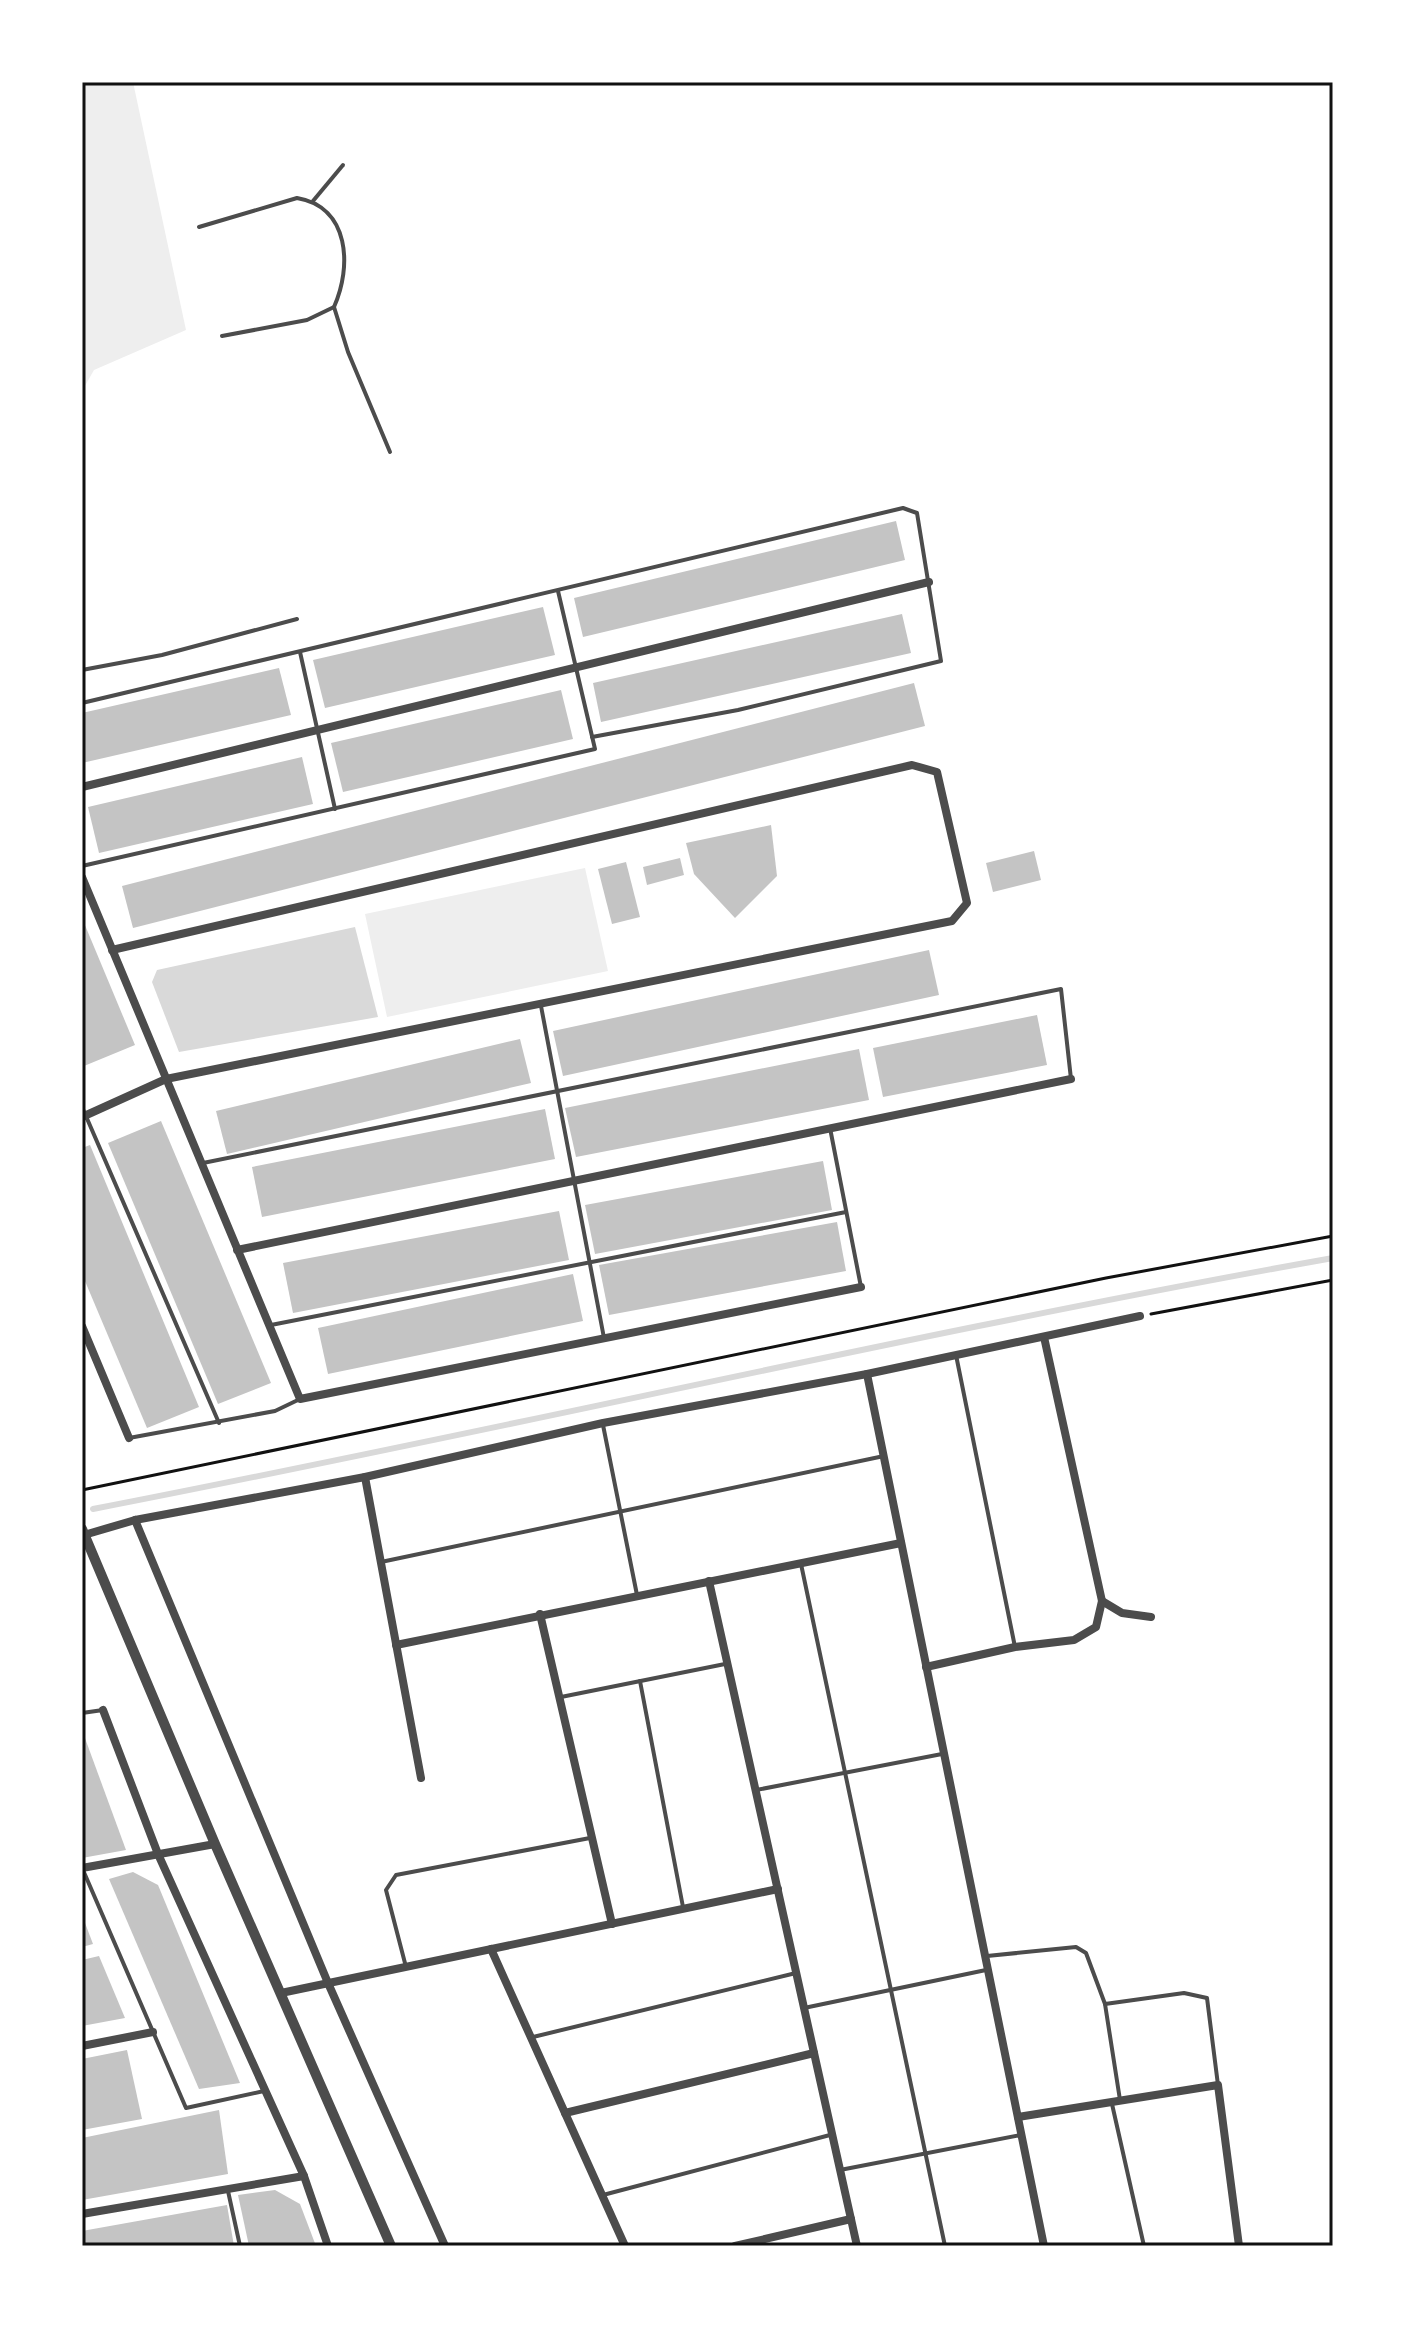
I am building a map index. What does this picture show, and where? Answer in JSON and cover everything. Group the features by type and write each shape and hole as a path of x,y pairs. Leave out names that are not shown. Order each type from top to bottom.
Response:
{"street":[{"path":"82,787 929,582"},
{"path":"83,1113 166,1079 952,921 967,903 937,772 912,765 112,950"},
{"path":"82,877 300,1399 861,1287"},
{"path":"237,1250 1071,1079"},
{"path":"391,2246 83,1532 365,1477 603,1423 867,1374 1140,1316"},
{"path":"82,1326 129,1438"},
{"path":"926,1667 1015,1647 1074,1640 1096,1627 1102,1601 1044,1337"},
{"path":"867,1374 1044,2246"},
{"path":"365,1477 421,1778"},
{"path":"135,1520 328,1983 445,2246"},
{"path":"396,1645 901,1543"},
{"path":"709,1581 857,2246"},
{"path":"1102,1601 1122,1613 1151,1617"},
{"path":"540,1614 612,1924"},
{"path":"103,1710 158,1854 304,2176 328,2246"},
{"path":"82,1868 215,1844"},
{"path":"281,1993 778,1889"},
{"path":"491,1949 625,2246"},
{"path":"82,2046 153,2032"},
{"path":"565,2113 814,2053"},
{"path":"1018,2117 1218,2085 1239,2246"},
{"path":"82,2214 304,2176"},
{"path":"735,2246 851,2219"}],"lane":[{"path":"313,201 343,165"},
{"path":"199,227 297,198 313,201 325,209 342,236 345,284 334,307 307,320 222,336"},
{"path":"334,307 348,352 390,452"},
{"path":"82,703 903,508 917,513 941,661 738,710 592,737"},
{"path":"82,866 595,749 558,591"},
{"path":"82,670 162,655 297,619"},
{"path":"300,652 335,809"},
{"path":"201,1163 1061,989 1071,1079"},
{"path":"541,1004 604,1338"},
{"path":"83,1113 219,1423"},
{"path":"830,1128 861,1287"},
{"path":"269,1325 846,1212"},
{"path":"956,1355 1015,1647"},
{"path":"129,1438 275,1411 300,1399"},
{"path":"603,1423 637,1595"},
{"path":"381,1562 884,1456"},
{"path":"801,1564 945,2246"},
{"path":"559,1697 728,1664"},
{"path":"640,1681 683,1909"},
{"path":"82,1713 103,1710"},
{"path":"756,1790 944,1754"},
{"path":"406,1967 386,1890 396,1875 592,1837"},
{"path":"82,1868 186,2108 265,2091"},
{"path":"985,1956 1076,1947 1086,1953 1105,2004 1116,2101 1144,2246"},
{"path":"804,2008 988,1970"},
{"path":"531,2037 796,1973"},
{"path":"1105,2004 1184,1993 1207,1998 1218,2085"},
{"path":"602,2195 832,2134"},
{"path":"840,2170 1021,2135"},
{"path":"228,2189 240,2246"}],"path":[{"path":"82,1490 1106,1278 1333,1236"},
{"path":"1140,1316 1333,1280"}],"shaded area":[{"path":"82,82 133,82 186,330 94,370 82,391"},
{"path":"585,868 608,971 387,1017 365,914"},
{"path":"355,927 378,1017 179,1052 152,982 157,970"}],"building":[{"path":"896,521 905,560 583,637 574,598"},
{"path":"543,607 555,655 325,708 313,660"},
{"path":"902,614 911,653 601,722 593,683"},
{"path":"279,668 291,715 82,763 82,713"},
{"path":"914,683 925,726 133,928 122,886"},
{"path":"561,690 573,739 343,792 331,743"},
{"path":"302,757 313,804 99,853 88,807"},
{"path":"771,825 777,876 735,918 694,874 686,843"},
{"path":"1034,851 1041,880 993,892 986,863"},
{"path":"680,858 684,875 647,885 643,867"},
{"path":"626,862 640,917 612,924 598,869"},
{"path":"82,918 135,1045 84,1066 82,1062"},
{"path":"929,950 939,995 563,1076 553,1031"},
{"path":"1037,1015 1047,1065 883,1097 873,1048"},
{"path":"520,1039 531,1083 227,1154 216,1111"},
{"path":"859,1049 869,1100 576,1157 565,1108"},
{"path":"545,1109 555,1159 262,1217 252,1167"},
{"path":"161,1121 271,1383 218,1404 108,1143"},
{"path":"90,1145 199,1407 147,1428 82,1274 82,1148"},
{"path":"823,1161 832,1210 595,1254 585,1205"},
{"path":"559,1211 569,1260 293,1313 283,1263"},
{"path":"837,1222 846,1271 609,1315 599,1265"},
{"path":"573,1274 583,1321 328,1374 318,1328"},
{"path":"82,1730 126,1850 82,1858"},
{"path":"133,1872 158,1885 240,2083 199,2089 109,1879"},
{"path":"82,1915 93,1944 82,1947"},
{"path":"99,1956 125,2018 82,2026 82,1960"},
{"path":"127,2050 142,2119 82,2130 82,2059"},
{"path":"219,2110 228,2174 82,2200 82,2138"},
{"path":"275,2190 300,2204 316,2246 249,2246 238,2195"},
{"path":"227,2205 234,2246 82,2246 82,2231"}],"waterway":[{"path":"93,1509 1022,1317 1333,1258"}]}
